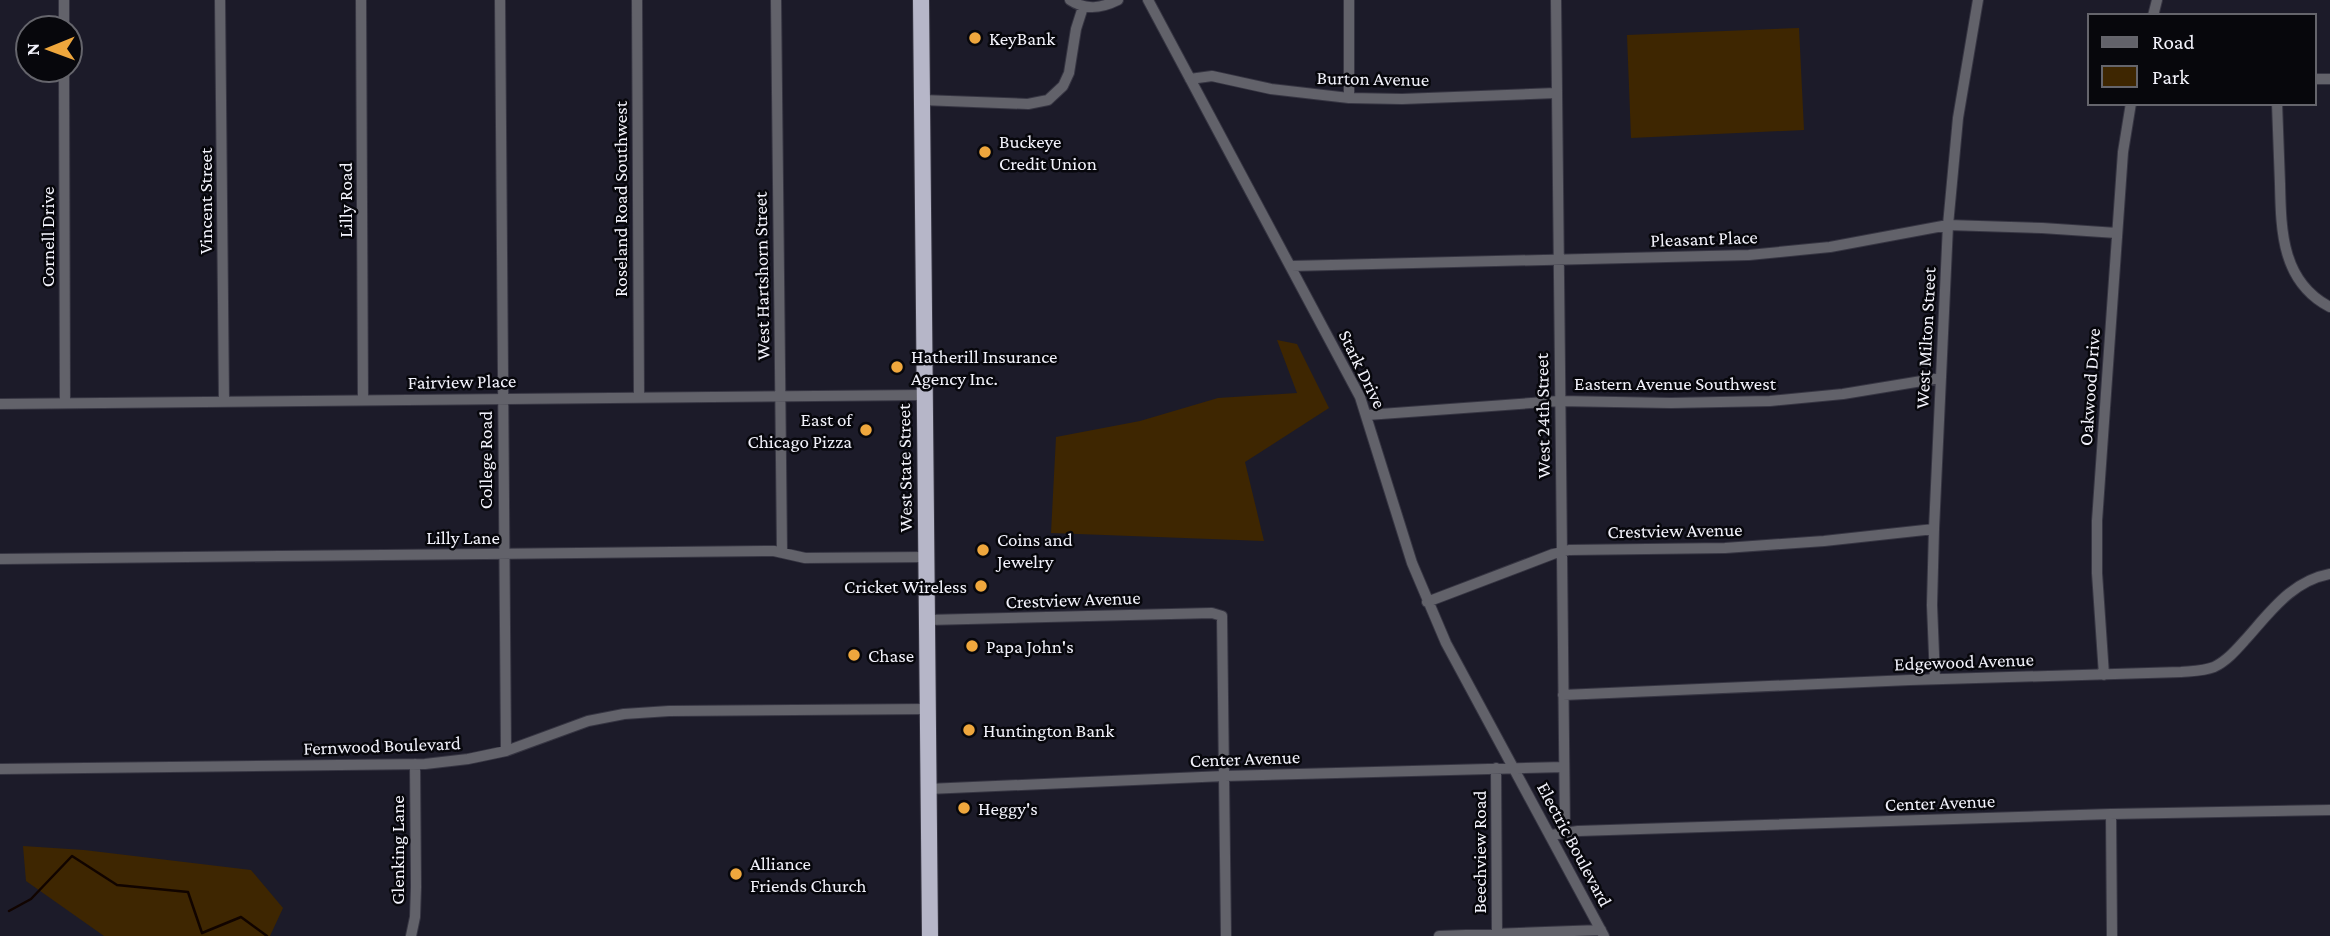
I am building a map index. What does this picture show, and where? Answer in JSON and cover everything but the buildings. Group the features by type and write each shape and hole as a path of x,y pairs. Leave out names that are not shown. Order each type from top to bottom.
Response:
{"highway":[{"name":"West State Street","path":"921,0 930,936"}],"street":[{"name":"Vincent Street","path":"220,0 224,402"},
{"name":"Lilly Road","path":"361,0 363,400"},
{"name":"College Road","path":"500,0 506,751"},
{"name":"Roseland Road Southwest","path":"637,0 639,397"},
{"name":"West Hartshorn Street","path":"776,0 782,552"},
{"path":"1070,0 1083,6 1106,6 1118,0"},
{"name":"Stark Drive","path":"1148,0 1360,397 1412,563 1427,602 1513,768"},
{"path":"1349,0 1349,98"},
{"name":"West 24th Street","path":"1556,0 1565,832"},
{"name":"West Milton Street","path":"1935,680 1932,605 1934,529 1948,225 1958,118 1978,0"},
{"path":"922,100 1028,104 1048,100 1063,86 1069,74 1076,29 1083,6"},
{"name":"Burton Avenue","path":"1190,79 1212,76 1271,89 1349,98 1402,99 1556,93"},
{"name":"Cornell Drive","path":"64,84 65,403"},
{"name":"Oakwood Drive","path":"2104,675 2096,543 2123,152 2131,105"},
{"path":"2277,105 2281,222 2285,252 2303,285 2330,307"},
{"name":"Pleasant Place","path":"1290,266 1749,255 1861,242 1948,225 2117,233"},
{"name":"Eastern Avenue Southwest","path":"1367,415 1559,401 1770,401 1843,394 1940,378"},
{"name":"Fairview Place","path":"0,404 924,395"},
{"name":"Crestview Avenue","path":"1427,602 1560,552 1725,548 1934,529"},
{"name":"Lilly Lane","path":"0,559 782,552 803,558 926,558"},
{"name":"Edgewood Avenue","path":"1563,695 2182,672 2217,666 2233,653 2293,589 2312,579 2330,574"},
{"name":"Crestview Avenue","path":"927,620 1212,613 1220,615 1223,621 1224,776"},
{"name":"Fernwood Boulevard","path":"0,769 415,764 468,759 506,751 588,721 647,712 927,709"},
{"name":"Glenking Lane","path":"411,936 416,887 415,764"},
{"name":"Center Avenue","path":"928,789 1224,776 1564,767"},
{"name":"Beechview Road","path":"1496,768 1497,935"},
{"name":"Electric Boulevard","path":"1513,768 1603,933"},
{"path":"1224,776 1226,936"},
{"name":"Center Avenue","path":"1551,835 1565,832 2111,814 2330,810"},
{"path":"2111,814 2112,936"},
{"path":"1439,936 1603,933"}],"green space":[{"path":"1799,28 1804,130 1631,138 1627,35"},
{"path":"1277,340 1297,344 1329,408 1245,462 1264,541 1051,533 1056,437 1140,421 1218,398 1297,393"},
{"path":"23,846 84,850 251,870 283,908 270,936 104,936 26,881"}],"waterway":[{"path":"9,911 31,899 72,856 117,885 188,892 202,933 241,917 267,936"}],"place":[{"name":"KeyBank","path":"975,38"},
{"name":"Buckeye Credit Union","path":"985,152"},
{"name":"Hatherill Insurance Agency Inc.","path":"897,367"},
{"name":"East of Chicago Pizza","path":"866,430"},
{"name":"Coins and Jewelry","path":"983,550"},
{"name":"Cricket Wireless","path":"981,586"},
{"name":"Papa John's","path":"972,646"},
{"name":"Chase","path":"854,655"},
{"name":"Huntington Bank","path":"969,730"},
{"name":"Heggy's","path":"964,808"},
{"name":"Alliance Friends Church","path":"736,874"}]}
